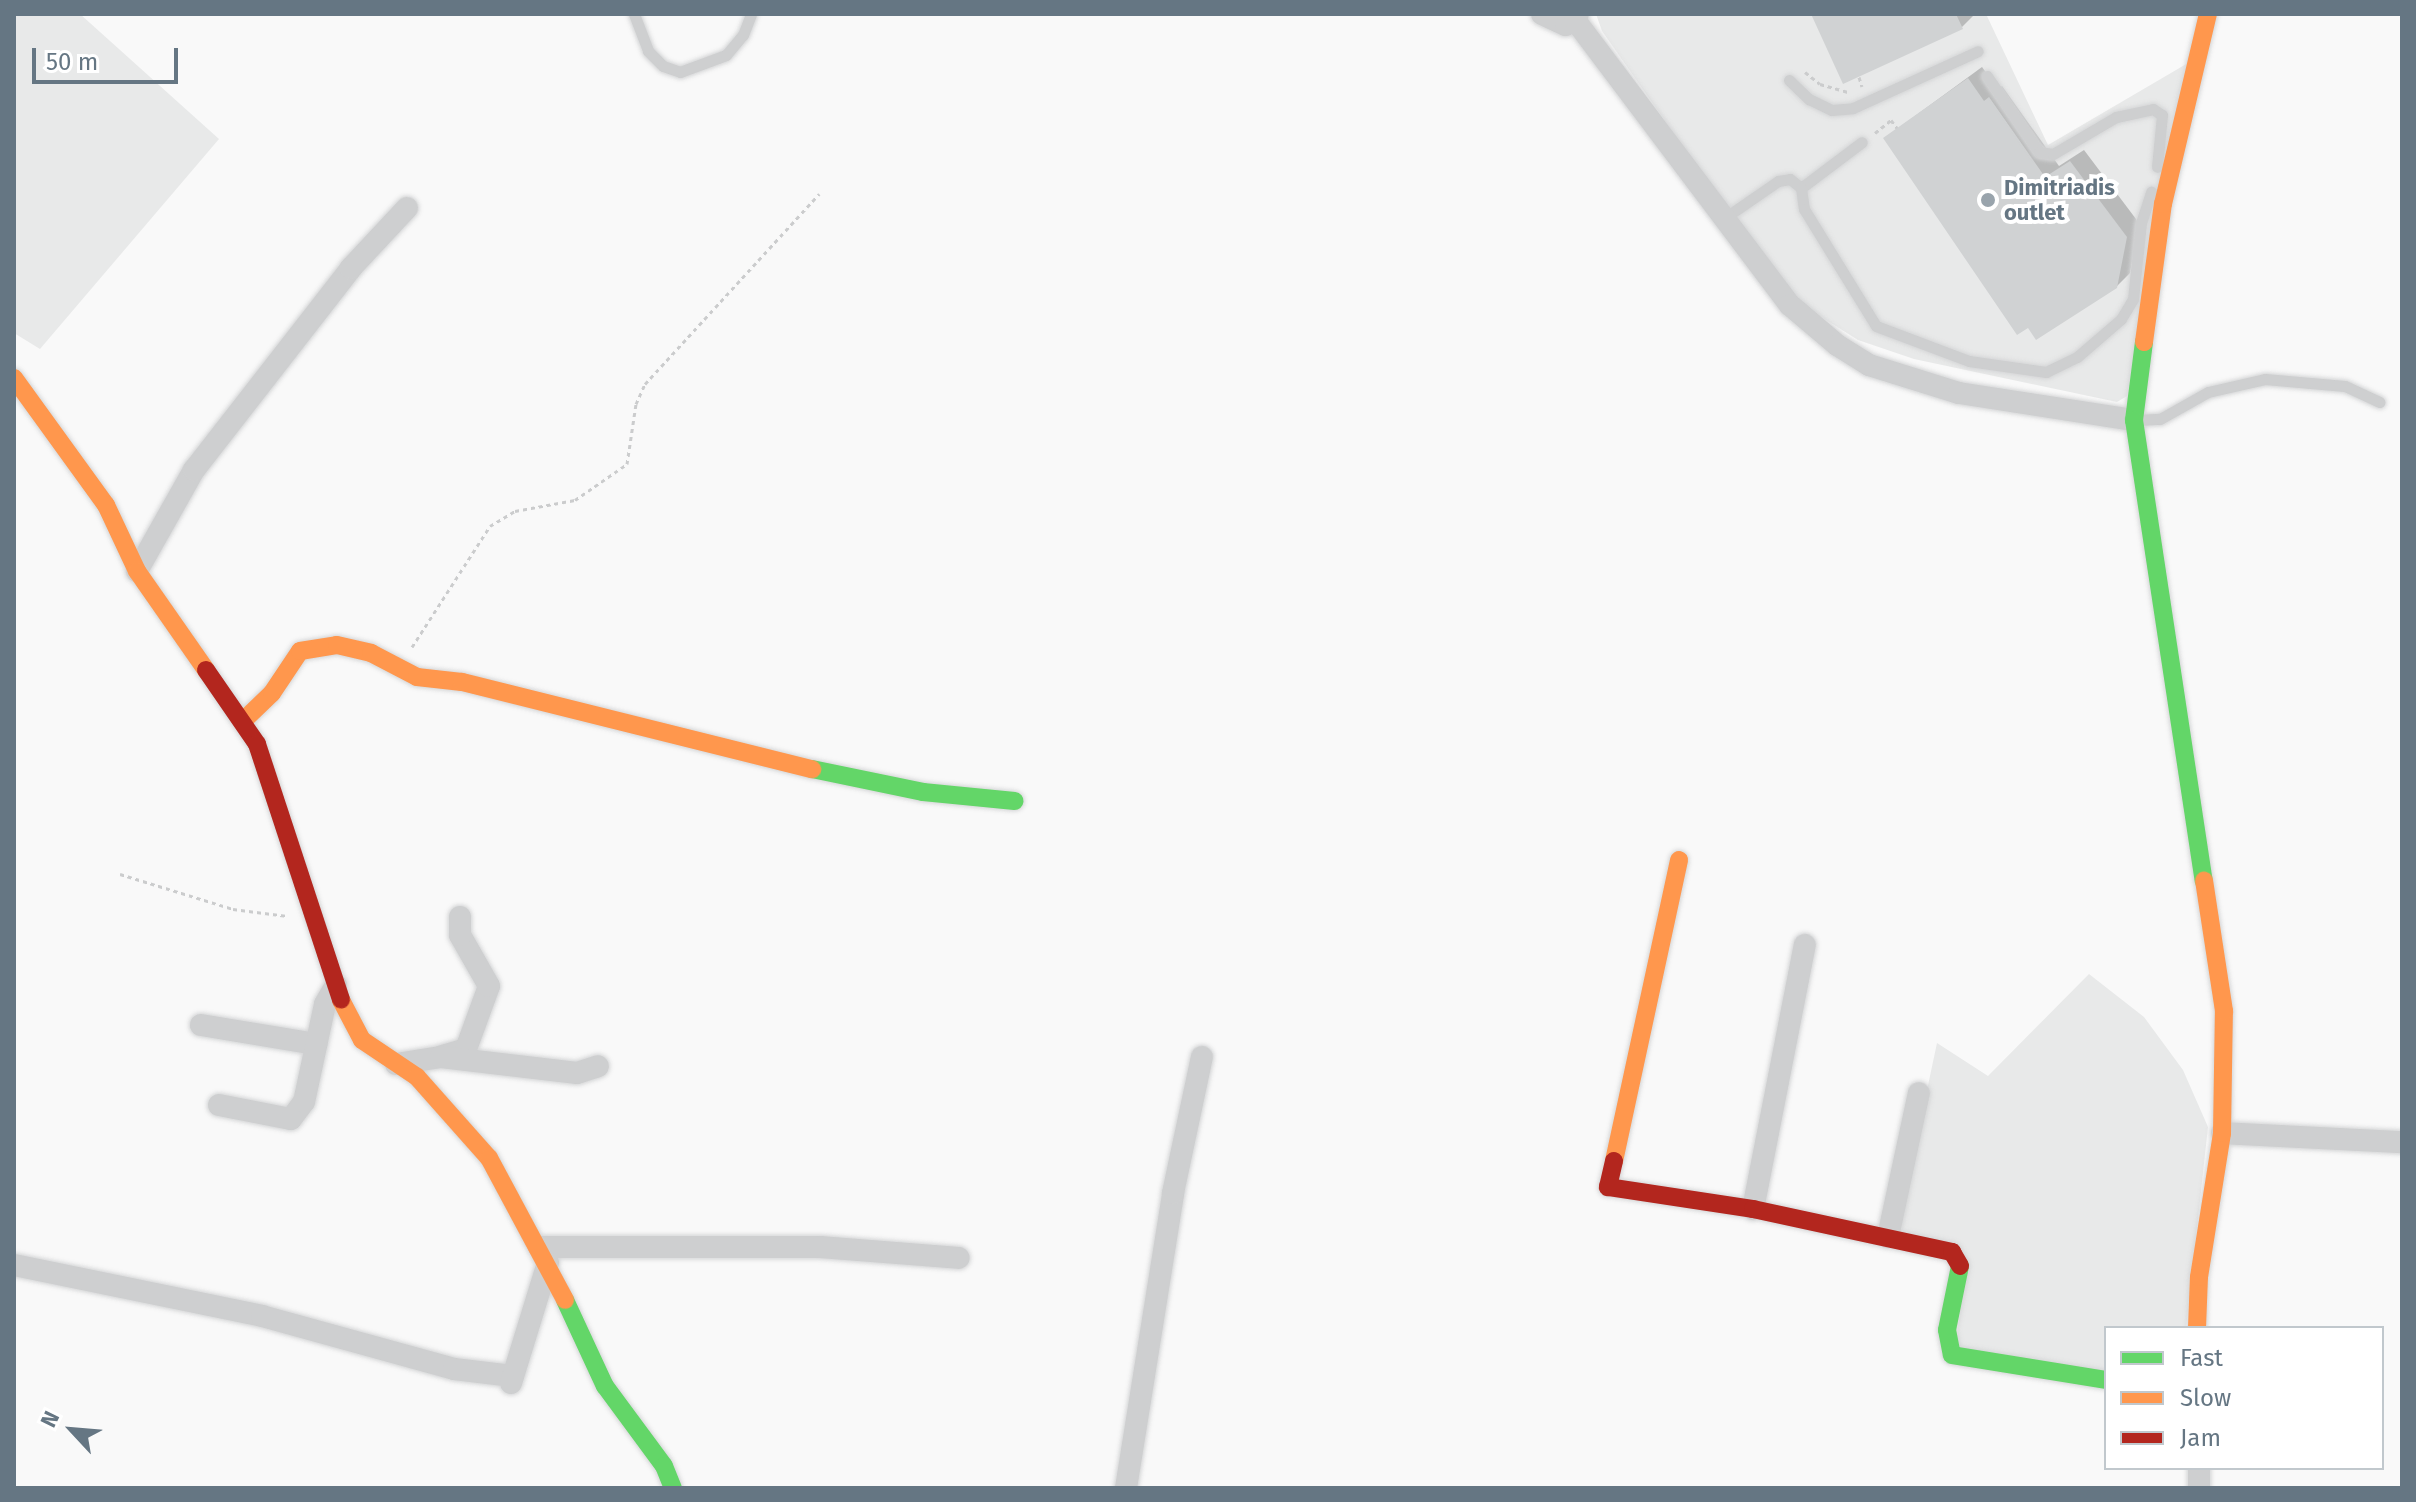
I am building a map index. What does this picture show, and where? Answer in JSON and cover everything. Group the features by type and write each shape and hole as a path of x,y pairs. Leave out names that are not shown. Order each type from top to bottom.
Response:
{"street":[{"path":"1542,14 1556,23 1576,17 1722,219 1790,305 1814,328 1869,365 1959,393 2134,420"},
{"path":"2197,1326 2199,1277 2222,1133 2224,1011 2134,420 2163,204 2208,14"},
{"path":"137,571 194,470 351,268 407,208"},
{"path":"14,378 106,505 137,571 257,744 336,985 362,1040 396,1064 457,1116 489,1158 543,1255 605,1386 664,1466 673,1488"},
{"path":"243,721 272,693 300,651 337,645 384,658 417,677 462,682 740,754 923,792 1015,801"},
{"path":"1679,860 1608,1187 1753,1209 1888,1237 1960,1257 1947,1330 1952,1355 2104,1380"},
{"path":"396,1064 441,1057 466,1049 489,986 460,935 460,917"},
{"path":"1753,1209 1805,945"},
{"path":"219,1105 291,1119 304,1102 325,1004 336,985"},
{"path":"201,1025 316,1044"},
{"path":"441,1057 577,1073 598,1066"},
{"path":"1126,1488 1173,1193 1202,1057"},
{"path":"1888,1237 1919,1093"},
{"path":"2222,1133 2402,1142"},
{"path":"543,1255 820,1247 959,1258"},
{"path":"14,1265 275,1319 454,1369 512,1380 543,1255"}],"lane":[{"path":"634,14 648,51 663,66 680,72 726,55 743,35 751,14"},
{"path":"1789,80 1809,99 1832,110 1853,108 1978,51"},
{"path":"1722,219 1778,181 1790,179 1801,188 1804,209 1876,326 1969,361 2046,372 2077,357 2121,319 2133,299 2141,223 2157,172 2162,115 2140,109 2053,154 2039,152 1987,76"},
{"path":"1801,188 1862,142"},
{"path":"2134,420 2160,419 2208,392 2265,379 2345,386 2380,402"}],"path":[{"path":"1805,72 1837,91 1863,86 1859,77"},
{"path":"1862,142 1891,120 1897,128"},
{"path":"384,658 412,647 471,552 499,517 575,500 617,474 627,464 636,404 645,384 819,194"},
{"path":"120,874 233,909 271,916 311,913"}],"shaded area":[{"path":"14,14 80,14 219,139 40,349 14,333"},
{"path":"1596,14 1986,14 2048,145 2188,63 2127,396 2117,402 1914,359 1858,340 1812,311 1785,284 1699,169 1602,31"},
{"path":"2089,974 2144,1017 2183,1070 2208,1127 2186,1326 2104,1326 2104,1377 1955,1353 1965,1270 1896,1236 1937,1043 1988,1076"}],"building":[{"path":"1811,14 1956,14 1963,29 1843,84"},
{"path":"1968,78 1984,101 1989,97 2045,177 2070,161 2127,237 2117,288 2036,340 2028,328 2017,335 1883,138"}],"traffic: fast":[{"path":"2144,342 2134,420 2204,881"},
{"path":"812,769 923,792 1015,801"},
{"path":"1960,1266 1947,1330 1952,1355 2104,1380"},
{"path":"565,1300 605,1386 664,1466 673,1488"}],"traffic: slow":[{"path":"2144,342 2163,204 2208,14"},
{"path":"14,378 106,505 137,571 206,670"},
{"path":"243,721 272,693 300,651 337,645 371,653 417,677 462,682 812,769"},
{"path":"1614,1161 1679,860"},
{"path":"2197,1326 2199,1277 2222,1133 2224,1011 2204,881"},
{"path":"341,1000 362,1040 417,1077 489,1158 565,1300"}],"traffic: jam":[{"path":"206,670 257,744 341,1000"},
{"path":"1614,1161 1608,1187 1753,1209 1952,1252 1960,1266"}],"place":[{"name":"Dimitriadis outlet","path":"1988,200"}]}
